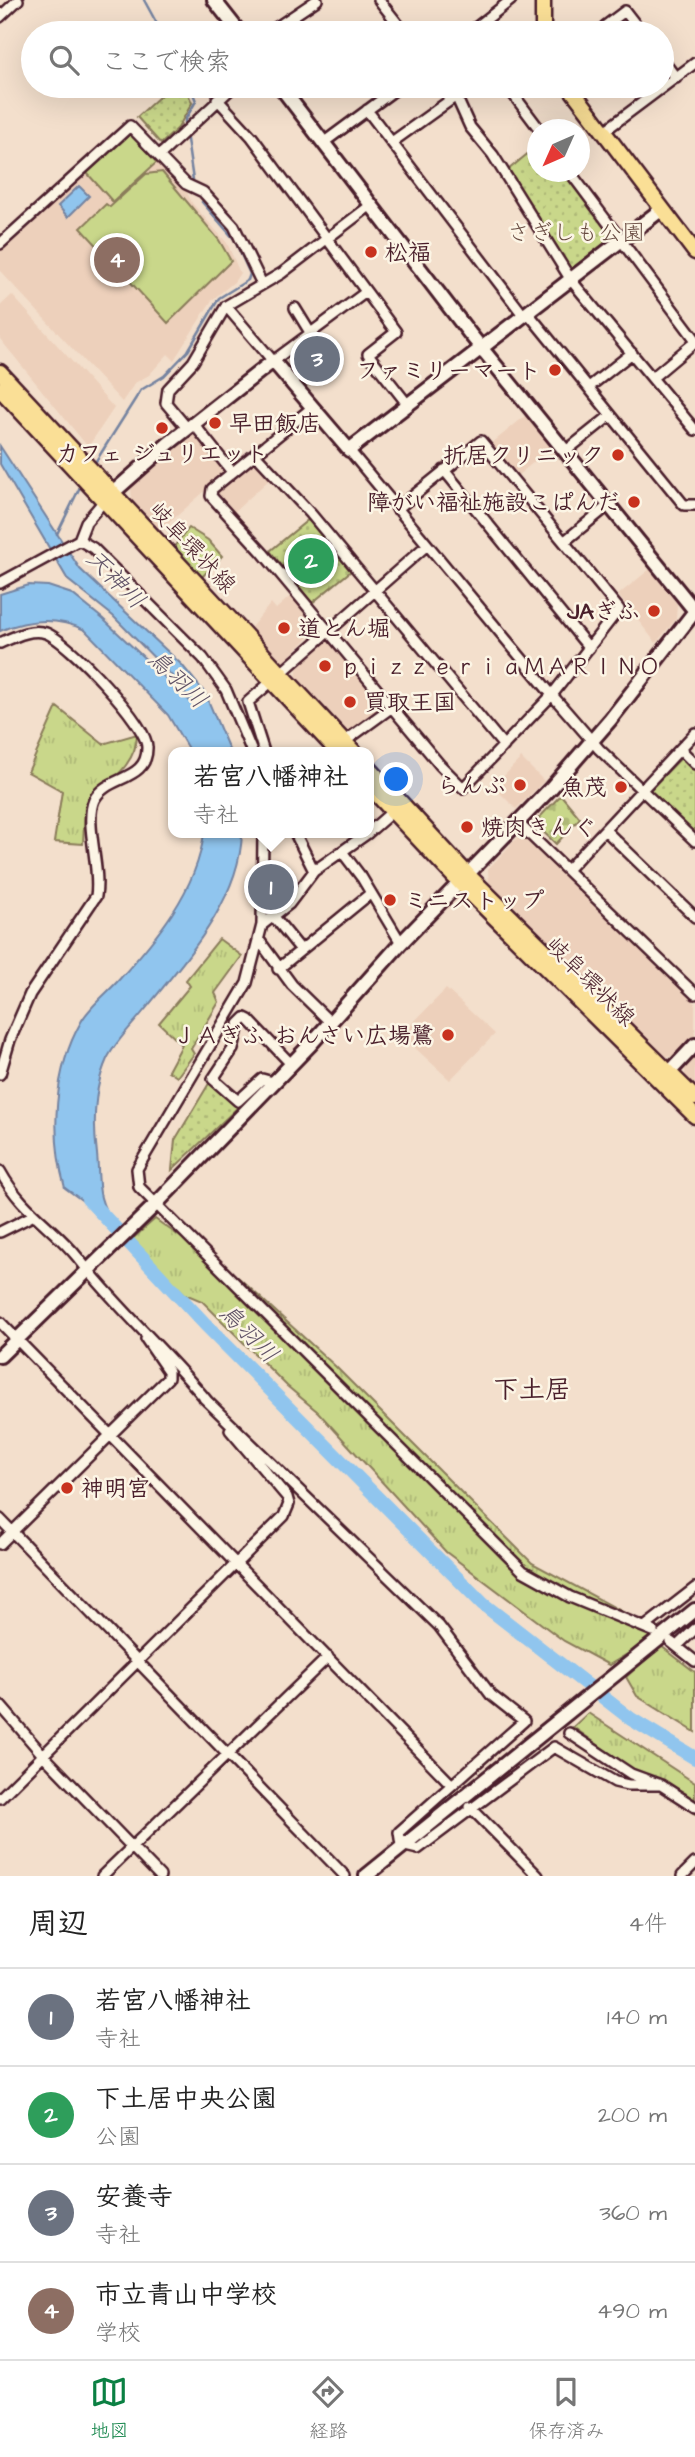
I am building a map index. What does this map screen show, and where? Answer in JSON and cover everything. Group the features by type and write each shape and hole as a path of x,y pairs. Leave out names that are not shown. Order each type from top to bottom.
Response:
{"main road":[{"path":"543,0 543,21"},
{"path":"578,98 695,252"},
{"name":"岐阜環状線","path":"0,372 107,498"},
{"name":"岐阜環状線","path":"0,389 343,747"},
{"name":"岐阜環状線","path":"374,774 464,879"},
{"name":"岐阜環状線","path":"374,791 664,1077 695,1116"},
{"name":"岐阜環状線","path":"664,1077 695,1098"}],"street":[{"path":"0,17 18,0"},
{"path":"214,0 231,21"},
{"path":"286,21 317,0"},
{"path":"379,0 396,21"},
{"path":"483,21 507,1"},
{"path":"612,21 625,11 633,21"},
{"path":"674,75 676,78 695,63"},
{"path":"0,1356 90,1270 331,1023 401,943 593,741 695,611 482,348 289,98"},
{"path":"323,142 384,98"},
{"path":"392,142 453,98"},
{"path":"457,98 470,127 493,155 571,280 695,430"},
{"path":"516,98 532,119"},
{"path":"603,132 646,98"},
{"path":"160,155 190,129 217,99 252,137 396,332 368,354 408,405"},
{"path":"367,110 526,315 589,387 684,505 695,505"},
{"path":"0,244 127,127 134,127 186,184 203,192 234,226 262,284"},
{"path":"577,182 695,341 652,378"},
{"path":"232,472 166,403 168,389 193,362 226,306 327,239 371,205"},
{"path":"349,450 662,209"},
{"path":"0,583 79,540 86,522 107,498 190,426 273,360 366,292"},
{"path":"226,306 552,695 593,741 695,841"},
{"path":"295,308 312,334"},
{"path":"589,387 632,353"},
{"path":"313,407 212,489 211,496 463,788 552,695 620,609 485,443 478,442 397,509"},
{"path":"566,451 611,415"},
{"path":"255,454 311,514 504,746"},
{"path":"444,470 589,648"},
{"path":"565,541 609,505"},
{"path":"79,540 93,548 202,658 226,690 250,747"},
{"path":"262,747 248,702 327,629 427,545"},
{"path":"0,651 4,642 31,631 46,633 62,643 133,716 144,730 147,743 147,756 135,773 104,788 95,797 91,818 97,861 96,895 30,994 0,1074"},
{"path":"347,747 392,707"},
{"path":"567,870 695,733"},
{"path":"680,749 695,764"},
{"path":"374,828 393,811"},
{"path":"518,822 695,994"},
{"path":"604,830 695,917"},
{"path":"263,838 262,925 247,983 137,1169 139,1187 152,1206 523,1571 569,1597 650,1629 695,1588"},
{"path":"298,838 314,871"},
{"path":"262,925 275,918 302,890 314,871 362,838"},
{"path":"343,853 401,943"},
{"path":"278,969 370,894"},
{"path":"275,918 301,950"},
{"path":"259,940 278,969 331,1023"},
{"path":"273,1083 262,1079 238,1101 214,1079 233,1049 239,1024 245,1018 249,1020 291,1064"},
{"path":"664,1077 695,1045"},
{"path":"0,1171 12,1192 32,1216 90,1270 138,1323 287,1497 289,1504 284,1517 238,1565 0,1798"},
{"path":"0,1232 32,1216"},
{"path":"0,1322 19,1338 23,1346 109,1436 451,1784"},
{"path":"0,1544 168,1378 168,1371 138,1323"},
{"path":"204,1398 439,1626 491,1695 524,1721 399,1832 401,1845"},
{"path":"0,1519 345,1876"},
{"path":"366,1876 401,1845 695,1610"},
{"path":"695,1629 674,1644 695,1661"},
{"path":"102,1876 328,1657"},
{"path":"0,1705 160,1876"},
{"path":"569,1734 631,1774 661,1785 695,1807"},
{"path":"401,1845 418,1849 470,1807 554,1747 615,1782 628,1786 661,1785"},
{"path":"470,1807 538,1876"},
{"path":"682,1876 695,1863"}],"shaded area":[{"path":"128,132 187,192 192,203 227,243 240,273 234,282 212,300 174,360 168,354 149,375 135,383 122,402 0,271 0,250"},
{"path":"12,295 114,408 88,447 0,339 0,306"},
{"path":"525,416 552,447 517,476 491,444"},
{"path":"190,432 194,433 225,470 224,474 159,532 132,503 131,486"},
{"path":"253,461 271,478 234,512 215,492"},
{"name":"JAぎふ","path":"650,569 677,604 676,619 656,643 618,595"},
{"name":"道とん堀","path":"294,593 321,625 280,665 248,631 271,603 276,609"},
{"path":"326,637 385,704 347,733 296,678 298,664"},
{"name":"らんぷ","path":"521,758 544,781 516,809 497,790 505,781 502,778"},
{"path":"520,835 695,1003 695,1035 674,1056 662,1057 489,885 488,869"},
{"name":"ＪＡぎふ おんさい広場鷺","path":"446,989 495,1034 450,1080 401,1035"},
{"path":"695,1056 695,1088 685,1078 685,1067"}],"green space":[{"path":"158,98 190,98 192,103 178,128 161,144 137,117"},
{"path":"130,134 157,162 113,202 87,173"},
{"name":"さぎしも公園","path":"527,154 527,182 572,182 612,238 570,270 508,170"},
{"path":"162,172 219,240 231,261 168,323 81,228 106,204 110,207 146,174"},
{"path":"309,519 352,570 312,603 270,551"},
{"path":"189,528 208,540 222,556 202,577 173,548"},
{"path":"57,707 103,744 137,734 136,745 126,765 85,806 83,844 54,842 62,791 28,772"},
{"path":"682,757 695,769 695,835 649,791"},
{"path":"561,795 580,818 556,844 534,823"},
{"path":"219,939 242,956 215,993 219,1002 191,1049 194,1054 177,1077 168,1071 182,1045 159,1023 190,986 186,980"},
{"path":"211,1080 238,1107 172,1170 175,1140"},
{"path":"155,1219 239,1278 335,1366 532,1563 636,1619 652,1639 609,1665 564,1641 446,1552 318,1412 287,1386 202,1301 185,1294 130,1241"},
{"path":"661,1646 695,1672 695,1732 637,1696 626,1677"},
{"path":"588,1713 695,1783 695,1814 573,1727"}],"water":[{"path":"79,186 89,196 68,217 58,206"},
{"path":"0,446 80,569 182,665 205,693 228,747 187,747 168,715 85,630 64,623 42,621 0,631 0,594 29,585 48,586 72,594 103,619 191,702 180,684 113,616 68,580 0,464"},
{"path":"203,838 241,838 239,858 231,883 207,930 115,1046 99,1082 95,1130 99,1182 101,1198 114,1224 65,1188 60,1168 56,1125 60,1081 72,1040 84,1016 146,949 172,914 193,875"}],"waterway":[{"path":"144,0 155,21"},
{"path":"185,127 185,120 196,101 195,98"},
{"path":"186,133 193,180"},
{"path":"96,461 141,390 164,376 188,351 219,298 248,280 250,274 234,239 202,202"},
{"path":"57,534 80,487"},
{"name":"鳥羽川","path":"88,1199 205,1324 483,1604 631,1719 695,1758"}],"place":[{"name":"松福","path":"371,252"},
{"name":"市立青山中学校","path":"117,260"},
{"name":"安養寺","path":"317,359"},
{"name":"ファミリーマート","path":"555,370"},
{"name":"早田飯店","path":"215,423"},
{"name":"カフェ ジュリエット","path":"162,428"},
{"name":"折居クリニック","path":"618,455"},
{"name":"障がい福祉施設こぱんだ","path":"634,502"},
{"name":"下土居中央公園","path":"311,561"},
{"name":"JAぎふ","path":"654,611"},
{"name":"道とん堀","path":"284,628"},
{"name":"ｐｉｚｚｅｒｉａＭＡＲＩＮＯ","path":"325,666"},
{"name":"買取王国","path":"350,702"},
{"name":"らんぷ","path":"520,785"},
{"name":"魚茂","path":"621,787"},
{"name":"焼肉きんぐ","path":"467,827"},
{"name":"若宮八幡神社","path":"271,887"},
{"name":"ミニストップ","path":"390,900"},
{"name":"ＪＡぎふ おんさい広場鷺","path":"448,1035"},
{"name":"神明宮","path":"67,1488"}],"district":[{"name":"下土居","path":"532,1389"}],"water label":[{"name":"天神川","path":"116,579"}]}
